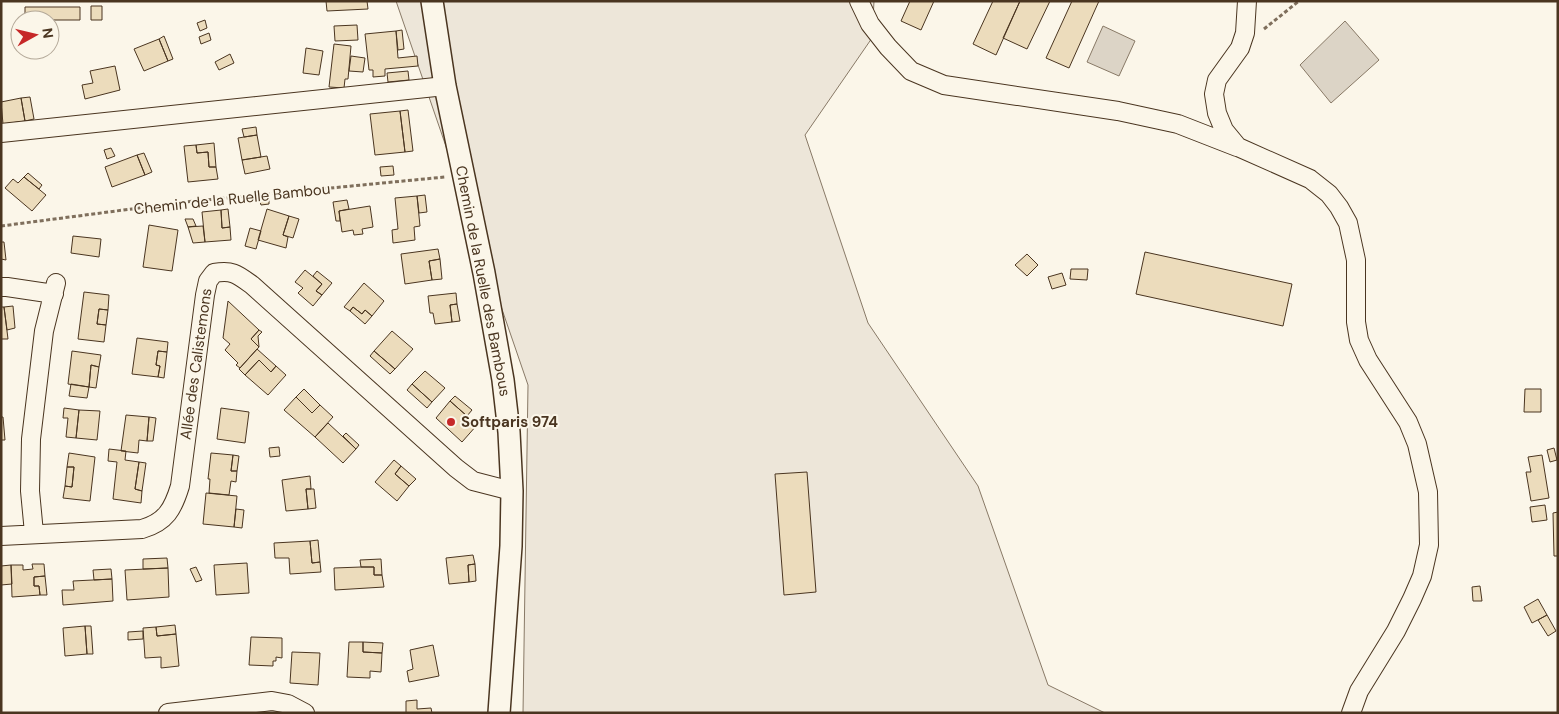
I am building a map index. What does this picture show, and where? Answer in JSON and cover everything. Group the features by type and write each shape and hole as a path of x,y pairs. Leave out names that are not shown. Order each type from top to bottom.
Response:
{"street":[{"name":"Chemin de la Ruelle des Bambous","path":"432,1 445,86 484,273 503,380 509,432 512,546 499,713"},
{"path":"859,1 870,24 888,47 911,71 944,85 1118,111 1178,124 1238,147 1310,179 1329,194 1339,207 1348,223 1356,260 1356,322 1360,340 1368,360 1408,422 1418,444 1428,492 1429,545 1422,576 1396,631 1359,691 1351,713"},
{"path":"1238,147 1224,130 1214,94 1217,80 1240,48 1245,33 1247,1"},
{"path":"1,133 445,86"},
{"name":"Allée des Calistemons","path":"1,536 142,529 153,526 168,514 174,504 180,486 208,281 214,273 227,271 240,276 252,285 456,468 473,481 512,491"},
{"path":"1,287 55,289 44,331 32,439 30,491 34,534"},
{"path":"168,713 272,701 288,704 305,713"}],"path":[{"path":"1240,48 1299,1"},
{"name":"Chemin de la Ruelle Bambou","path":"1,226 185,202 463,175"}],"shaded area":[{"path":"396,1 874,1 872,38 805,135 868,323 978,486 1048,685 1105,713 523,713 528,385"},
{"path":"1345,21 1379,60 1331,103 1300,65"},
{"path":"1103,26 1135,41 1119,76 1087,62"}],"building":[{"path":"326,1 367,1 368,9 327,11"},
{"path":"910,1 934,1 921,30 901,21"},
{"path":"993,1 1020,1 996,55 973,44"},
{"path":"1020,1 1050,1 1027,49 1003,38"},
{"path":"1072,1 1099,1 1069,68 1046,58"},
{"path":"91,6 102,6 102,20 91,20"},
{"path":"25,7 80,7 80,20 60,20 60,10 25,10"},
{"path":"205,20 207,28 200,31 197,23"},
{"path":"357,25 358,40 335,41 334,26"},
{"path":"402,30 404,49 398,50 396,31"},
{"path":"396,31 398,58 417,56 418,66 385,69 385,76 373,77 373,70 369,70 365,34"},
{"path":"209,33 211,40 201,44 199,37"},
{"path":"164,36 173,59 168,61 159,39"},
{"path":"159,39 168,61 144,71 134,49"},
{"path":"334,44 351,46 348,79 345,79 344,88 329,87"},
{"path":"306,48 323,51 319,75 303,73"},
{"path":"230,54 234,63 219,70 215,62"},
{"path":"351,56 365,58 363,72 349,71"},
{"path":"115,66 120,90 85,99 82,85 93,83 90,71"},
{"path":"408,71 409,80 388,82 387,73"},
{"path":"30,97 34,119 25,121 21,98"},
{"path":"21,98 25,121 3,124 1,102"},
{"path":"408,110 413,151 405,152 400,111"},
{"path":"400,111 405,152 375,155 370,114"},
{"path":"256,127 257,135 244,137 242,129"},
{"path":"257,135 261,157 242,160 238,138"},
{"path":"214,143 216,167 209,167 208,152 197,153 196,145"},
{"path":"196,145 197,153 208,152 209,167 216,167 218,179 188,182 184,146"},
{"path":"111,148 115,156 107,159 104,150"},
{"path":"144,153 152,172 145,175 137,155"},
{"path":"137,155 145,175 112,187 105,167"},
{"path":"267,156 270,169 245,174 242,160"},
{"path":"393,166 394,175 381,176 380,167"},
{"path":"28,173 42,185 39,189 24,177"},
{"path":"24,177 46,195 32,211 5,188 13,179 18,183"},
{"path":"425,195 427,212 419,213 417,196"},
{"path":"417,196 420,226 414,227 415,240 393,243 392,230 398,229 395,198"},
{"path":"269,197 269,204 261,205 259,198"},
{"path":"347,200 349,209 339,211 340,221 336,221 333,202"},
{"path":"370,206 373,227 362,229 363,234 354,235 353,230 342,232 339,211"},
{"path":"228,209 230,227 222,228 221,210"},
{"path":"267,209 289,216 283,235 288,237 286,248 258,240"},
{"path":"221,210 222,228 230,227 231,240 205,242 202,212"},
{"path":"289,216 299,219 293,238 283,235"},
{"path":"185,219 193,219 196,226 188,227"},
{"path":"149,225 178,230 172,271 143,267"},
{"path":"203,226 205,242 193,243 188,227"},
{"path":"250,228 261,231 256,249 245,246"},
{"path":"73,236 101,239 99,257 71,253"},
{"path":"1,242 4,242 6,260 1,259"},
{"path":"438,249 440,259 429,261 432,280 405,284 401,254"},
{"path":"1145,252 1292,284 1283,326 1136,294"},
{"path":"1027,254 1038,265 1027,276 1015,265"},
{"path":"440,259 442,279 432,280 429,261"},
{"path":"1071,269 1088,269 1087,280 1070,279"},
{"path":"305,270 322,284 316,291 322,295 313,306 298,293 303,288 295,282"},
{"path":"317,271 332,283 322,295 316,291 322,284 313,276"},
{"path":"1062,273 1066,285 1052,289 1048,277"},
{"path":"364,283 384,301 372,316 365,310 362,314 353,307 350,311 344,307"},
{"path":"84,292 109,295 108,310 99,309 97,324 106,325 104,342 78,339"},
{"path":"456,293 457,304 450,305 452,322 435,324 433,313 430,313 428,296"},
{"path":"228,301 259,330 251,339 259,347 240,368 236,365 238,363 225,350 230,344 223,338"},
{"path":"457,304 460,321 452,322 450,305"},
{"path":"13,306 15,328 7,330 4,307"},
{"path":"1,307 4,307 8,339 1,339"},
{"path":"353,307 362,314 365,310 372,316 365,324 350,311"},
{"path":"99,309 108,310 106,325 97,324"},
{"path":"259,330 262,332 258,336 259,347 251,339"},
{"path":"392,331 413,349 395,369 374,351"},
{"path":"137,338 168,342 167,352 158,351 156,365 160,366 158,377 132,374"},
{"path":"257,349 276,366 271,372 259,360 245,375 239,369"},
{"path":"72,351 101,355 99,367 91,365 89,387 68,384"},
{"path":"158,351 167,352 164,378 158,377 160,366 156,365"},
{"path":"374,351 395,369 390,374 370,356"},
{"path":"259,360 271,372 276,366 286,375 268,395 245,375"},
{"path":"91,365 99,367 96,388 89,387"},
{"path":"425,371 445,388 432,402 412,384"},
{"path":"71,384 89,387 87,398 69,396"},
{"path":"412,384 432,402 427,408 407,390"},
{"path":"304,389 320,405 312,413 296,397"},
{"path":"1525,389 1541,389 1541,412 1524,412"},
{"path":"455,396 472,410 467,416 450,401"},
{"path":"296,397 312,413 320,405 333,417 315,437 284,410"},
{"path":"450,401 477,425 462,442 436,418"},
{"path":"64,408 79,410 76,438 66,437 68,418 63,418"},
{"path":"221,408 249,412 245,443 217,439"},
{"path":"79,410 100,411 97,440 76,438"},
{"path":"126,415 149,417 147,441 139,440 138,453 121,451"},
{"path":"1,417 3,417 5,440 1,440"},
{"path":"149,417 156,418 153,441 147,441"},
{"path":"328,423 356,449 343,463 315,437"},
{"path":"346,433 359,445 356,449 343,436"},
{"path":"279,447 280,456 270,457 269,448"},
{"path":"1554,448 1557,460 1550,462 1547,450"},
{"path":"109,449 126,451 125,460 139,462 135,489 142,491 141,503 113,499 117,462 108,461"},
{"path":"69,453 95,457 90,501 63,498 65,486 72,487 74,467 67,467"},
{"path":"211,453 233,455 231,471 237,471 236,482 231,481 229,495 209,493 210,479 208,479"},
{"path":"233,455 239,456 237,471 231,471"},
{"path":"1542,455 1549,498 1531,501 1526,472 1531,472 1528,457"},
{"path":"394,460 401,466 395,474 409,486 397,501 375,482"},
{"path":"139,462 146,463 142,491 135,489"},
{"path":"401,466 416,479 409,486 395,474"},
{"path":"67,467 74,467 72,487 65,486"},
{"path":"807,472 816,592 784,595 775,474"},
{"path":"310,476 311,489 306,489 308,509 286,511 282,480"},
{"path":"306,489 314,489 316,508 308,509"},
{"path":"206,493 237,496 234,527 203,524"},
{"path":"1545,505 1547,520 1532,522 1530,507"},
{"path":"236,509 244,510 242,528 234,527"},
{"path":"1558,512 1558,556 1554,556 1553,513"},
{"path":"318,540 320,562 312,563 310,541"},
{"path":"310,541 312,563 320,562 321,572 290,574 289,558 275,558 274,543"},
{"path":"473,555 475,564 468,565 469,582 449,584 446,558"},
{"path":"167,558 168,568 143,569 143,559"},
{"path":"381,559 382,575 374,575 374,567 361,567 360,560"},
{"path":"247,563 249,593 216,595 214,565"},
{"path":"32,564 44,564 45,576 34,577 34,586 39,586 40,595 12,597 11,565 23,565 23,570 33,569"},
{"path":"475,564 476,581 469,582 468,565"},
{"path":"11,565 12,584 1,585 1,566"},
{"path":"196,567 202,580 196,582 190,569"},
{"path":"374,567 374,575 382,575 384,587 335,590 334,568"},
{"path":"168,568 169,597 127,600 125,570"},
{"path":"111,569 112,579 94,580 93,570"},
{"path":"45,576 47,595 40,595 39,586 34,586 34,577"},
{"path":"112,579 113,601 63,605 62,590 74,590 73,581"},
{"path":"1480,586 1482,601 1473,601 1472,587"},
{"path":"1538,599 1547,615 1532,623 1524,607"},
{"path":"1547,615 1556,631 1548,636 1538,620"},
{"path":"175,625 176,634 157,636 156,627"},
{"path":"85,626 91,626 93,654 87,654"},
{"path":"85,626 87,654 65,656 63,628"},
{"path":"156,627 157,636 176,634 179,666 161,668 161,657 145,658 143,628"},
{"path":"143,631 143,639 128,640 128,632"},
{"path":"251,637 282,638 282,658 276,657 276,661 273,661 273,666 249,665"},
{"path":"349,642 363,642 363,652 382,653 381,672 370,671 370,678 347,677"},
{"path":"363,642 383,643 382,653 363,652"},
{"path":"433,645 439,676 409,682 407,671 413,669 410,650"},
{"path":"292,652 320,653 318,685 290,683"},
{"path":"417,700 417,709 431,708 432,713 406,713 406,701"}],"place":[{"name":"Softparis 974","path":"451,422"}]}
